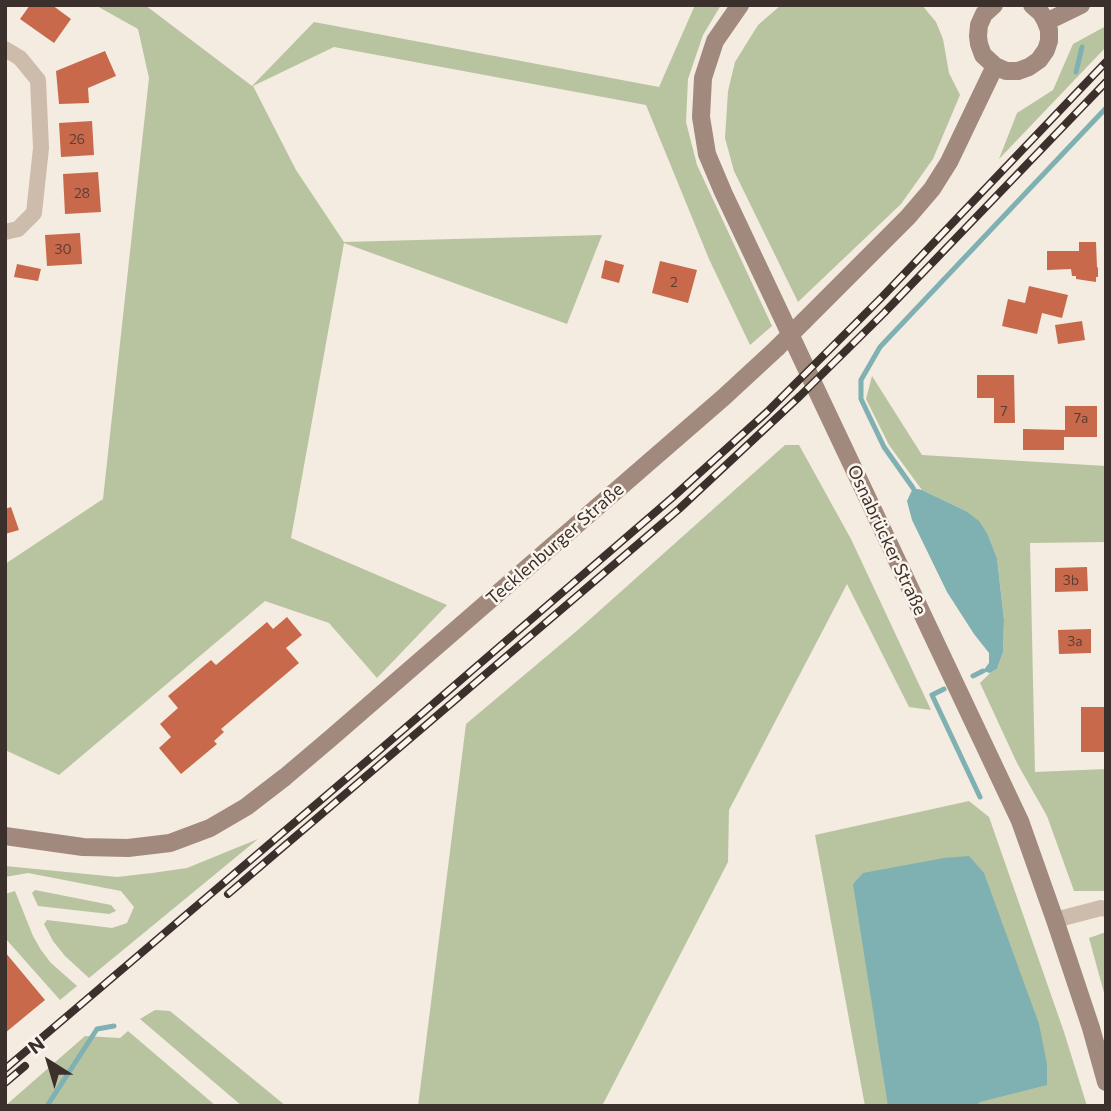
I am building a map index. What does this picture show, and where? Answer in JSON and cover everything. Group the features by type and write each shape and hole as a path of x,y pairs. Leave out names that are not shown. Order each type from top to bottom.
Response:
{"main road":[{"name":"Osnabrücker Straße","path":"740,5 715,41 703,78 701,117 707,154 1020,821 1091,1028 1106,1082"},
{"path":"987,8 979,25 978,36 983,55 995,66 1006,71 1018,71 1039,60 1049,41 1046,22 1032,5"},
{"path":"1046,22 1081,5"},
{"name":"Tecklenburger Straße","path":"5,836 83,847 128,848 170,842 210,828 246,807 285,778 714,405 777,348 899,226 932,189 949,162 995,66"}],"street":[{"path":"5,50 20,58 38,80 41,148 34,213 18,229 5,232"},
{"path":"1055,920 1106,909"}],"green space":[{"path":"95,5 145,5 252,86 314,22 659,87 695,5 721,5 703,35 688,79 686,122 697,165 772,326 750,345 709,259 646,105 334,47 253,86 296,170 344,242 602,235 567,324 344,243 291,538 447,605 377,678 329,623 265,601 59,775 5,750 5,564 103,499 149,78 138,29"},
{"path":"781,5 922,5 936,22 943,39 949,73 960,95 933,159 901,204 798,302 734,171 725,138 728,91 735,62 758,25"},
{"path":"1106,26 1106,47 999,159 1017,113 1053,90 1073,44"},
{"path":"872,376 922,455 1106,466 1106,542 1030,543 1035,772 1106,769 1106,891 1074,891 1047,816 1017,763 980,683 997,669 1003,652 1004,620 997,558 988,535 966,511 922,490 889,445 866,399"},
{"path":"785,445 799,445 851,539 931,710 909,707 847,584 729,810 728,862 602,1106 418,1106 466,724 579,629"},
{"path":"969,801 989,817 1087,1106 865,1106 815,835"},
{"path":"258,839 89,978 65,956 44,924 47,920 112,928 127,923 134,907 121,891 28,873 5,877 5,866 117,877 187,868"},
{"path":"35,890 111,905 116,911 109,914 38,906 32,893"},
{"path":"15,891 41,950 51,963 77,986 60,1000 5,938 5,894"},
{"path":"1106,932 1106,1000 1089,938"},
{"path":"155,1010 170,1011 286,1106 242,1106 140,1019"},
{"path":"128,1031 216,1106 5,1106 85,1036 120,1038"}],"water":[{"path":"913,488 966,511 979,521 988,535 997,558 1004,620 1003,652 997,669 990,673 983,671 989,663 989,653 947,592 912,520 907,501"},
{"path":"969,856 984,873 1039,1024 1047,1064 1047,1085 980,1102 976,1106 888,1106 853,884 863,873"}],"building":[{"path":"30,5 52,5 71,19 54,43 20,19"},
{"path":"105,51 116,76 88,88 89,103 59,104 56,71"},
{"path":"92,121 94,155 61,157 59,123"},
{"path":"98,172 101,212 65,214 63,174"},
{"path":"80,233 82,264 47,266 45,235"},
{"path":"1079,242 1096,242 1096,282 1076,279 1076,276 1072,276 1071,269 1047,270 1047,251 1079,251"},
{"path":"605,260 624,265 619,283 601,278"},
{"path":"660,261 697,270 688,303 652,293"},
{"path":"17,264 41,269 38,281 14,277"},
{"path":"1029,286 1068,295 1062,318 1042,313 1037,334 1002,326 1008,299 1025,303"},
{"path":"1082,321 1085,340 1058,344 1055,325"},
{"path":"977,375 1014,375 1015,423 994,423 994,398 977,398"},
{"path":"1065,406 1097,406 1097,437 1064,437 1064,450 1023,450 1023,429 1065,430"},
{"path":"11,507 19,530 5,534 5,509"},
{"path":"1087,567 1088,591 1055,592 1055,568"},
{"path":"287,617 302,635 286,648 299,663 221,729 224,732 214,741 217,744 181,774 159,748 171,737 160,724 178,708 168,696 211,660 216,665 267,622 273,629"},
{"path":"1091,629 1091,653 1059,654 1058,630"},
{"path":"1081,707 1106,707 1106,752 1081,752"},
{"path":"5,952 45,1000 5,1033"}],"waterway":[{"path":"1076,72 1082,47"},
{"path":"913,488 884,447 861,399 861,380 880,347 1106,108"},
{"path":"973,676 983,671"},
{"path":"944,689 932,695 980,797"},
{"path":"47,1106 97,1029 114,1026"}],"railway":[{"path":"5,1069 375,754 673,497 767,412 883,296 1106,62"},
{"path":"228,894 679,509 884,313 1106,82"},
{"path":"5,1083 25,1066"}]}
